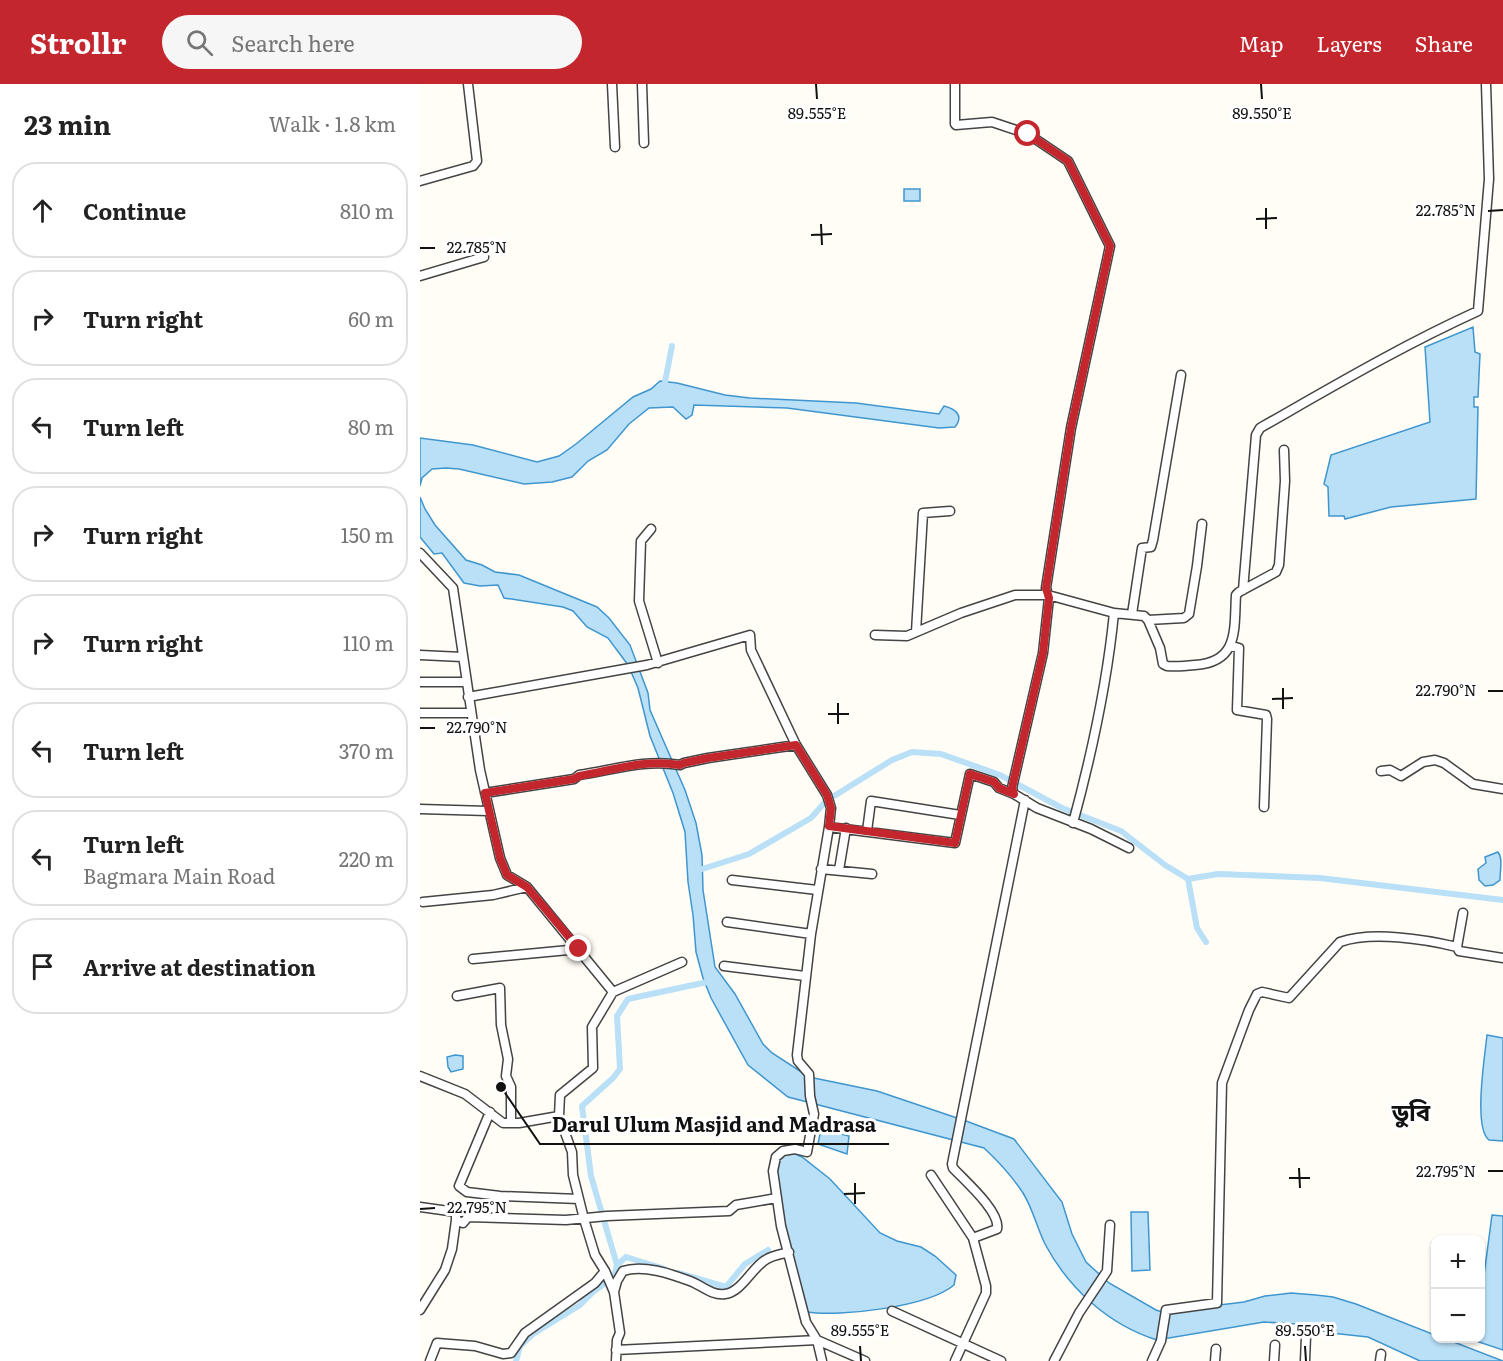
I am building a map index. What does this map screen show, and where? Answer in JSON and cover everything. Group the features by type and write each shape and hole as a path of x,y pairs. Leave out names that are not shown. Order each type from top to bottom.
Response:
{"street":[{"path":"420,181 473,166 477,161 468,84"},
{"path":"612,84 615,147"},
{"path":"642,84 644,142"},
{"path":"955,84 956,125 992,123 1028,134 1068,161 1110,246 1071,428 1046,588 1048,595 1043,653 1013,791"},
{"path":"1244,590 1256,435 1260,428 1383,359 1478,311 1489,179 1486,84"},
{"path":"420,276 484,257"},
{"path":"1132,614 1142,548 1151,547 1153,540 1181,375"},
{"path":"875,635 907,636 961,613 1015,595 1048,595 1114,613 1144,616 1160,648 1162,660 1167,666 1210,664 1222,657 1232,646 1236,595 1276,572 1279,565 1285,481 1284,450"},
{"path":"916,632 923,513 950,511"},
{"path":"1148,620 1184,618 1189,614 1202,524"},
{"path":"651,529 641,541 639,601 658,663"},
{"path":"420,553 453,588 468,697 488,810 500,858 507,875 527,887 613,992"},
{"path":"1073,823 1101,712 1114,613"},
{"path":"468,697 658,663 750,635 751,650 796,745 827,795 831,808 817,890 797,1055 798,1061 809,1074 814,1114 807,1152 788,1149 776,1157 773,1171 806,1322 817,1340 822,1361"},
{"path":"1232,646 1239,648 1237,710 1266,715 1267,719 1264,807"},
{"path":"420,655 462,657"},
{"path":"420,682 466,682"},
{"path":"420,713 471,713"},
{"path":"485,793 574,779 639,763 660,762 680,765 708,758 796,745"},
{"path":"1381,771 1390,770 1401,776 1424,762 1435,760 1444,763 1473,784 1503,789"},
{"path":"829,826 955,843 970,774 994,782 999,788 1013,791 1037,808 1091,829 1129,848"},
{"path":"973,1238 997,1228 998,1225 995,1216 977,1192 953,1168 1025,800"},
{"path":"867,831 871,801 960,815"},
{"path":"420,809 488,810"},
{"path":"839,870 846,828"},
{"path":"821,869 872,874"},
{"path":"732,880 817,890"},
{"path":"423,902 493,895 527,887"},
{"path":"1457,947 1463,913"},
{"path":"727,922 811,934"},
{"path":"1152,1361 1161,1341 1166,1310 1217,1303 1222,1083 1257,994 1262,992 1289,998 1340,942 1348,940 1397,938 1457,947 1459,951 1503,958"},
{"path":"473,959 579,949"},
{"path":"616,1361 615,1350 620,1333 613,1290 595,1255 584,1219 573,1175 572,1152 559,1116 560,1095 593,1068 592,1027 613,992 682,962"},
{"path":"724,966 806,976"},
{"path":"457,996 500,988 501,1025 508,1059 507,1076 511,1087 511,1123"},
{"path":"420,1076 465,1094 503,1123 559,1116"},
{"path":"490,1112 459,1186 467,1192 500,1196 579,1199"},
{"path":"931,1174 973,1238 986,1290 955,1361"},
{"path":"456,1220 463,1223 468,1217 584,1219 729,1211 736,1205 777,1197"},
{"path":"420,1207 456,1212 452,1249 445,1269 420,1310"},
{"path":"1054,1361 1086,1301 1105,1276 1109,1260 1110,1225"},
{"path":"613,1290 623,1271 631,1268 691,1281 715,1293 724,1294 741,1285 748,1275 766,1259 789,1252"},
{"path":"430,1361 437,1343 476,1346 503,1354 511,1353 525,1333 595,1283 605,1273"},
{"path":"892,1311 1001,1361"},
{"path":"1305,1361 1306,1336"},
{"path":"615,1350 817,1340 865,1361"},
{"path":"1274,1361 1275,1345"},
{"path":"1215,1361 1216,1349"}],"water":[{"path":"904,189 920,189 920,201 904,201"},
{"path":"1473,327 1475,352 1480,354 1478,397 1474,397 1474,407 1478,407 1476,499 1391,507 1345,519 1344,516 1329,516 1328,487 1324,484 1331,455 1430,422 1425,347"},
{"path":"660,381 750,398 856,403 939,414 944,406 955,411 959,420 955,427 939,428 787,408 694,405 692,415 686,419 673,407 649,408 629,424 607,450 588,461 572,477 552,482 524,484 446,468 432,469 422,478 420,486 420,438 473,445 537,462 559,456 633,397 651,389"},
{"path":"420,497 435,525 466,560 495,572 519,575 597,607 609,618 630,645 648,693 650,710 685,790 696,823 702,855 703,890 715,967 735,994 763,1044 772,1053 814,1078 877,1091 1014,1139 1062,1202 1072,1234 1086,1262 1109,1283 1156,1310 1162,1312 1244,1302 1265,1296 1291,1293 1333,1297 1431,1333 1431,1343 1456,1343 1503,1361 1420,1361 1368,1337 1331,1333 1296,1324 1264,1322 1157,1340 1107,1315 1078,1290 1045,1244 1023,1193 1005,1169 984,1148 788,1097 748,1065 711,998 703,978 696,952 685,832 673,793 650,736 638,688 628,665 608,638 587,627 573,611 563,607 504,598 498,585 480,586 464,583 442,553 434,554 420,537"},
{"path":"1498,852 1501,861 1500,880 1493,885 1485,886 1479,880 1478,869 1486,863 1485,857"},
{"path":"1487,1035 1503,1038 1503,1141 1489,1140 1484,1133 1482,1121 1481,1090"},
{"path":"463,1056 463,1069 451,1072 447,1057"},
{"path":"821,1129 849,1136 847,1154 818,1144"},
{"path":"793,1153 802,1157 830,1179 880,1233 897,1241 921,1247 935,1256 956,1275 954,1285 942,1293 905,1305 840,1313 807,1312 780,1210 777,1163 782,1154"},
{"path":"1131,1212 1148,1212 1150,1270 1132,1271"},
{"path":"1492,1215 1503,1216 1503,1350 1482,1343 1485,1343 1485,1268"}],"waterway":[{"path":"664,387 672,346"},
{"path":"696,871 749,854 811,818 826,801 892,760 912,752 941,754 1000,775 1062,808 1121,831 1165,865 1188,879 1218,874 1320,878 1503,900"},
{"path":"1188,879 1197,928 1206,942"},
{"path":"617,1265 591,1176 582,1106 620,1069 617,1016 628,999 712,981"},
{"path":"678,1273 726,1287 745,1264 768,1250"},
{"path":"516,1361 520,1346 533,1334 580,1305 594,1291 614,1277 617,1265 626,1257 665,1269"}],"place":[{"name":"Darul Ulum Masjid and Madrasa","path":"501,1087"}],"district":[{"name":"ডুবি","path":"1411,1110"}],"route":[{"path":"579,949 527,887 507,875 500,858 485,793 528,784 574,779 639,763 660,762 680,765 708,758 796,745 827,795 831,808 829,826 955,843 970,774 994,782 999,788 1014,794 1012,788 1043,653 1049,598 1046,588 1071,428 1110,246 1068,161 1028,134"}]}
